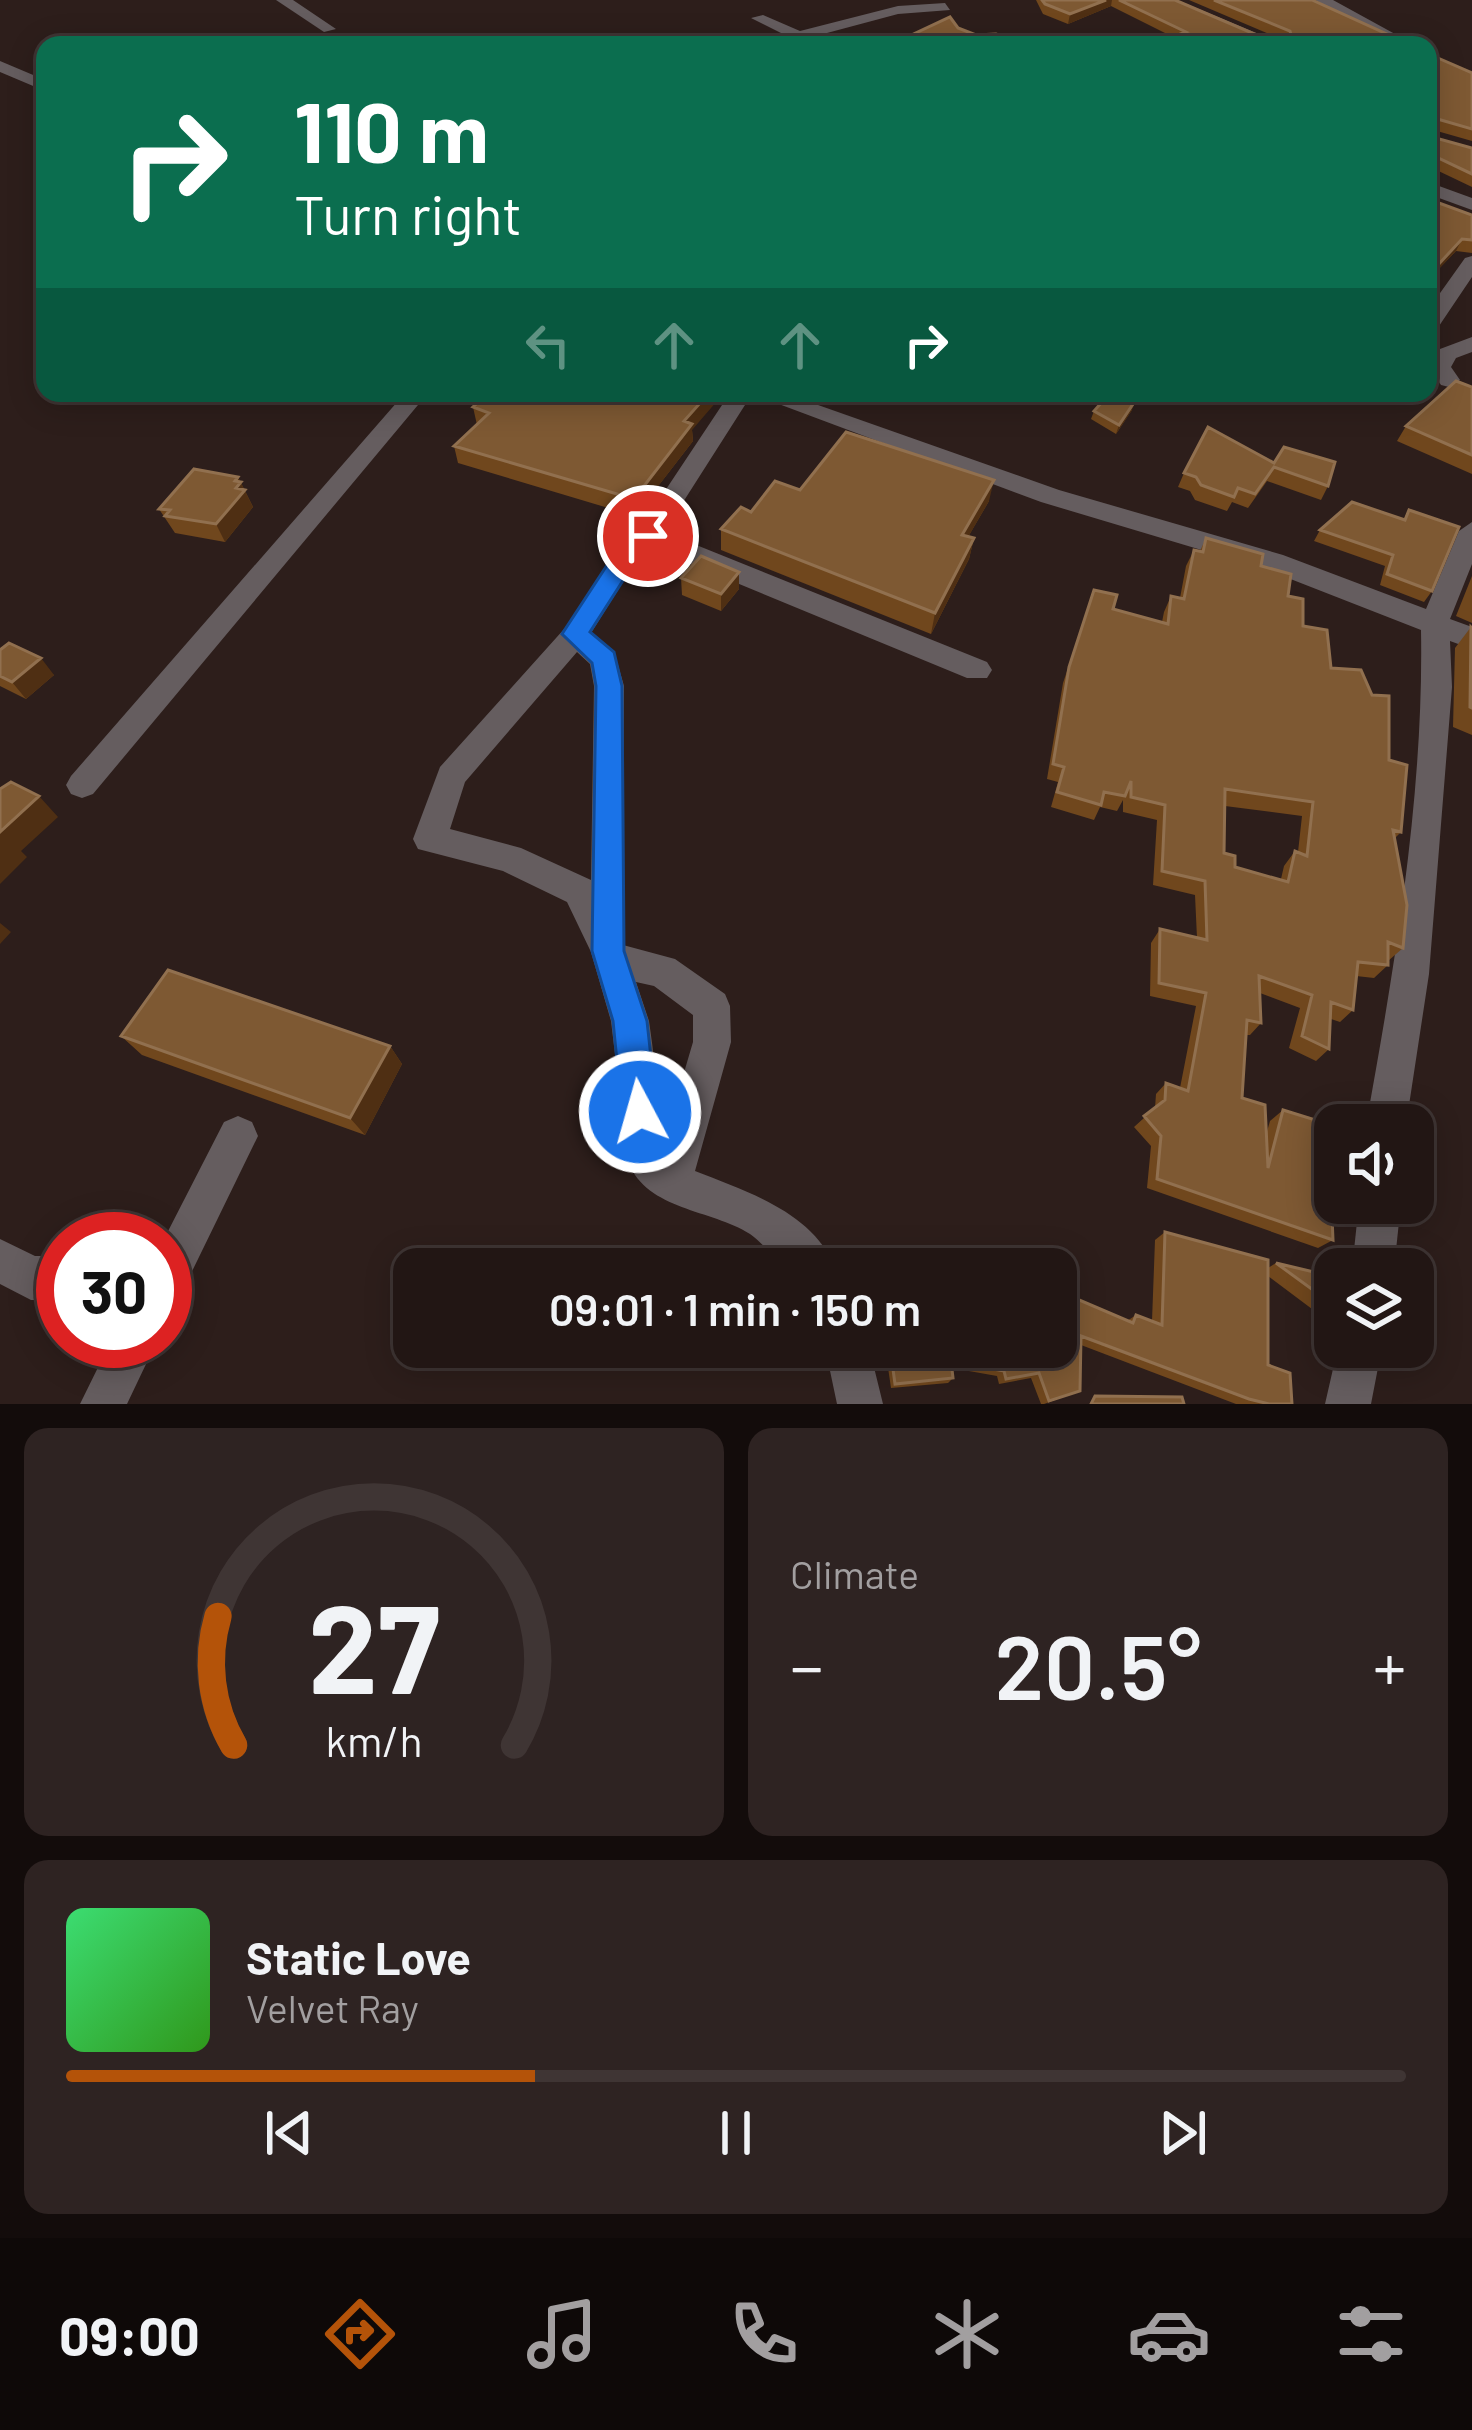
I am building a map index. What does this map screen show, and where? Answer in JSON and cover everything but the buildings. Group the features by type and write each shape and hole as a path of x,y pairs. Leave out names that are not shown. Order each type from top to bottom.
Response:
{"street":[{"path":"283,0 329,29"},
{"path":"1165,0 1255,36"},
{"path":"1322,0 1388,36"},
{"path":"758,18 799,36 898,10 945,7"},
{"path":"0,66 36,82"},
{"path":"1437,191 1472,204"},
{"path":"1437,309 1472,262"},
{"path":"1437,324 1472,344"},
{"path":"1449,380 1440,367 1448,354 1472,344"},
{"path":"82,784 409,402"},
{"path":"735,402 648,536 624,559 575,634 451,776 430,839 509,858 579,890 609,955 630,1021 648,1162 672,1182 766,1220 794,1248"},
{"path":"787,402 1050,496 1274,562 1472,638"},
{"path":"1389,1104 1411,974 1437,687 1435,622 1472,531"},
{"path":"648,536 977,670"},
{"path":"575,634 604,659 609,686 609,955"},
{"path":"609,955 662,971 712,1006 712,1042 672,1182"},
{"path":"192,1227 238,1136"},
{"path":"4,1267 36,1278"},
{"path":"103,1404 121,1368"},
{"path":"852,1368 860,1404"},
{"path":"1348,1404 1356,1368"}],"route":[{"path":"640,1112 630,1021 608,951 609,686 604,659 575,634 624,559 648,536"}]}
